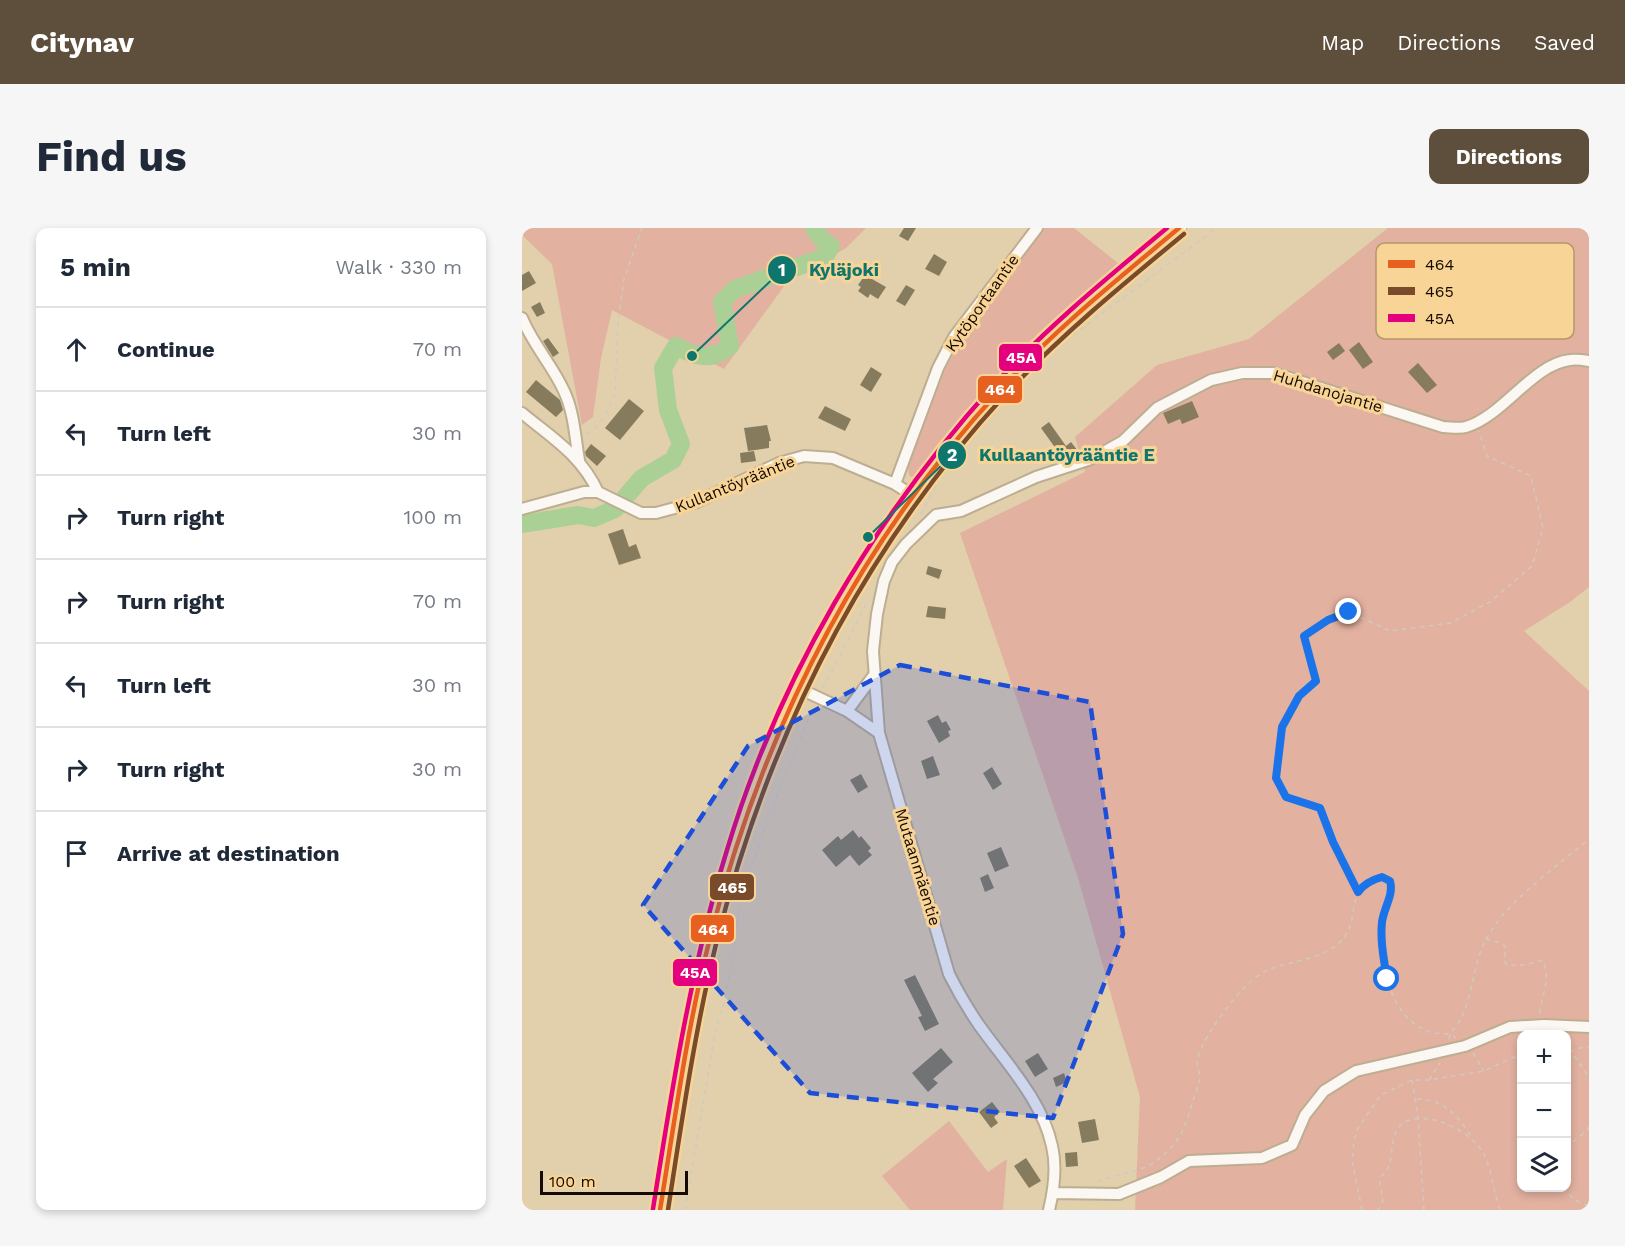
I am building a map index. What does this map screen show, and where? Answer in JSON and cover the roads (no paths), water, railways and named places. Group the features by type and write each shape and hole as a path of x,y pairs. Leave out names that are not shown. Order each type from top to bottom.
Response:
{"main road":[{"path":"660,1210 710,938 761,769 796,687 854,582 912,495 973,421 1064,325 1179,228"}],"street":[{"name":"Kytöportaantie","path":"895,484 938,368 954,337 1037,228"},
{"path":"522,318 535,345 564,389 570,405 579,460"},
{"name":"Huhdanojantie","path":"936,515 961,510 1036,477 1091,459 1123,441 1157,408 1211,380 1242,373 1274,373 1443,427 1465,428 1489,415 1544,371 1560,362 1571,359 1589,361"},
{"path":"522,413 579,460 591,476 598,492 584,492 522,509"},
{"name":"Kullantöyrääntie","path":"598,492 641,513 656,513 705,498 779,463 804,456 833,458 895,484 912,495"},
{"name":"Mutaanmäentie","path":"936,515 906,544 892,562 884,581 873,651 879,733 949,974 962,999 1031,1096 1045,1123 1053,1147 1055,1172 1049,1210"},
{"path":"848,711 874,675"},
{"path":"796,687 848,711 879,733"},
{"path":"1053,1193 1119,1194 1161,1177 1189,1161 1262,1158 1292,1145 1305,1115 1324,1092 1356,1071 1465,1046 1510,1027 1544,1025 1589,1028"}],"waterway":[{"path":"522,524 578,515 594,518 615,509 642,478 673,460 681,444 668,410 663,368 676,346 703,356 716,354 730,346 722,302 735,289 825,257 831,246 822,240 814,228"}],"place":[{"name":"Kyläjoki","path":"692,356"},
{"name":"Kullaantöyrääntie E","path":"868,537"}]}
